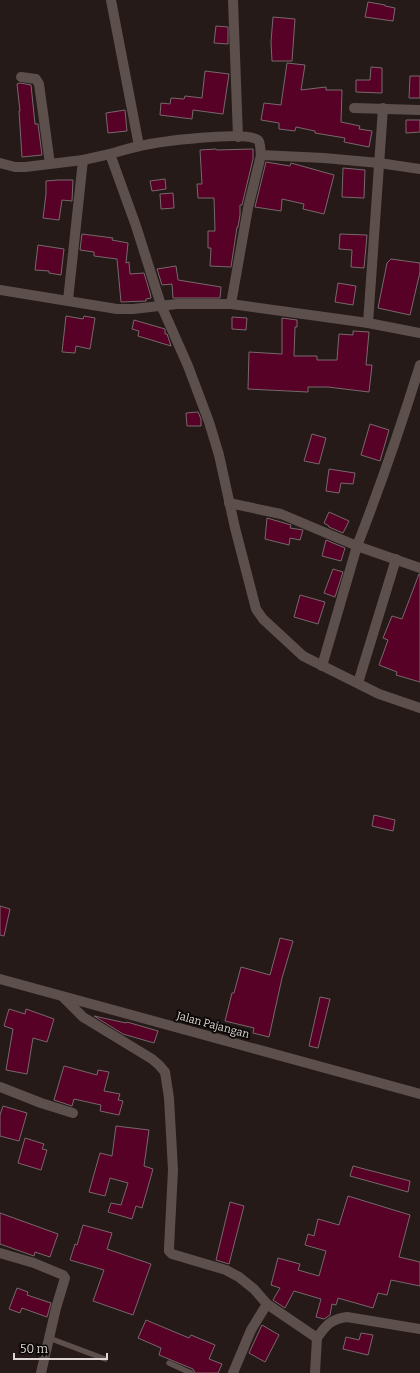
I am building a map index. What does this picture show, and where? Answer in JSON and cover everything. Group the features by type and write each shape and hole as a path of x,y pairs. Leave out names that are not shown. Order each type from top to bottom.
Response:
{"street":[{"path":"111,0 139,146"},
{"path":"233,0 238,137"},
{"path":"22,77 36,79 39,84 50,164"},
{"path":"354,108 420,110"},
{"path":"368,323 383,108"},
{"path":"0,163 20,167 83,160 139,146 176,140 238,137 250,137 257,140 260,142 261,155 248,208 231,304"},
{"path":"110,154 136,226 161,305 188,366 209,422 219,455 229,503 256,609 263,619 303,656 379,694 420,708"},
{"path":"261,155 324,158 379,163 420,169"},
{"path":"68,300 83,160"},
{"path":"0,290 117,309 133,309 176,304 231,304 368,323 420,333"},
{"path":"322,666 356,546 373,506 420,365"},
{"path":"229,503 281,514 356,546 420,568"},
{"path":"358,683 396,559"},
{"name":"Jalan Pajangan","path":"0,979 420,1094"},
{"path":"63,997 84,1017 152,1058 165,1072 169,1098 173,1170 169,1251 172,1254 226,1270 239,1277 254,1289 267,1304 317,1338"},
{"path":"0,1087 41,1103 73,1113"},
{"path":"0,1253 34,1263 64,1276 65,1281 56,1308 41,1373"},
{"path":"233,1373 251,1330 267,1304"},
{"path":"315,1373 317,1338 323,1328 336,1318 347,1317 420,1329"}],"lane":[{"path":"49,1338 105,1359"},
{"path":"169,1363 191,1373"}],"building":[{"path":"368,2 395,8 393,21 365,17"},
{"path":"273,17 295,19 292,61 272,61 271,42"},
{"path":"216,26 228,27 228,44 214,43"},
{"path":"287,63 305,65 301,90 326,87 326,90 342,90 341,122 360,126 359,129 372,131 369,147 344,142 345,138 315,133 315,131 296,127 295,131 279,129 279,123 261,120 264,103 281,105"},
{"path":"371,67 382,68 382,93 356,92 356,80 370,80"},
{"path":"205,71 229,74 223,114 193,110 192,119 160,115 161,103 170,104 171,98 184,99 185,96 202,98"},
{"path":"410,76 420,76 420,98 409,98"},
{"path":"20,83 31,85 35,124 38,124 42,155 22,157 17,84"},
{"path":"125,110 127,131 108,133 106,113"},
{"path":"406,120 420,120 420,132 406,133"},
{"path":"253,149 253,159 242,205 240,205 240,215 231,267 210,266 211,248 208,248 208,231 215,231 214,198 198,198 197,184 202,184 200,150"},
{"path":"266,162 290,166 291,163 334,175 324,214 303,209 304,204 282,199 281,211 255,207"},
{"path":"343,168 365,170 364,198 342,197"},
{"path":"165,179 166,189 152,191 150,181"},
{"path":"73,180 72,201 62,200 59,220 43,218 46,181"},
{"path":"173,193 174,208 161,209 160,194"},
{"path":"82,234 113,238 112,240 128,243 126,263 129,262 130,274 144,273 151,298 146,299 146,301 121,302 117,259 94,256 94,252 80,250"},
{"path":"340,234 367,235 364,268 351,267 352,250 339,249"},
{"path":"38,245 64,249 61,275 49,273 49,271 35,270"},
{"path":"391,259 420,263 420,272 410,315 378,308 387,263"},
{"path":"176,266 178,280 221,287 220,298 173,298 172,284 162,285 157,269"},
{"path":"338,283 356,286 353,305 335,302"},
{"path":"66,316 83,319 84,316 95,318 90,349 76,346 75,353 62,352"},
{"path":"232,317 247,318 246,330 232,329"},
{"path":"282,318 297,320 297,327 295,327 294,356 317,356 317,360 337,360 339,334 353,335 353,331 369,332 366,365 372,365 369,392 328,387 308,387 308,392 248,389 249,352 282,354"},
{"path":"134,320 165,329 165,334 167,334 171,346 138,336 139,331 132,329"},
{"path":"198,412 201,419 201,426 187,426 186,413"},
{"path":"370,424 389,430 380,461 361,455"},
{"path":"312,434 326,438 319,464 304,461"},
{"path":"329,469 355,473 353,484 341,483 339,493 326,491"},
{"path":"329,512 349,521 343,533 329,527 324,523"},
{"path":"267,518 291,525 290,528 303,530 300,540 290,538 289,545 265,539"},
{"path":"326,540 345,548 341,561 322,556"},
{"path":"333,569 343,572 335,597 324,593"},
{"path":"419,574 420,682 396,675 397,672 379,665 388,640 383,638 392,616 402,619"},
{"path":"300,595 325,602 318,624 294,617"},
{"path":"374,815 395,820 393,831 372,826"},
{"path":"0,906 10,909 4,936 0,935"},
{"path":"280,938 293,941 282,978 269,1037 253,1033 254,1028 225,1021 232,993 234,993 241,967 270,975"},
{"path":"320,997 330,999 318,1048 309,1046"},
{"path":"9,1009 25,1014 26,1009 54,1019 47,1042 33,1038 27,1074 6,1070 13,1029 4,1026"},
{"path":"94,1016 127,1022 158,1031 154,1043 123,1034"},
{"path":"64,1066 97,1075 98,1070 109,1072 104,1091 120,1094 118,1100 123,1101 119,1115 100,1111 101,1105 74,1099 72,1106 54,1100"},
{"path":"3,1106 27,1113 19,1141 0,1136 0,1115"},
{"path":"116,1126 149,1130 144,1166 153,1169 142,1208 136,1206 132,1219 108,1212 111,1203 121,1205 128,1183 110,1178 105,1196 89,1192 100,1153 112,1156"},
{"path":"25,1138 44,1144 42,1149 47,1150 41,1170 18,1163"},
{"path":"353,1166 410,1181 408,1192 350,1176"},
{"path":"348,1196 410,1215 399,1257 420,1262 420,1286 391,1280 387,1295 378,1293 373,1308 338,1298 336,1305 332,1304 330,1315 324,1319 316,1317 321,1299 294,1291 285,1308 273,1300 280,1288 271,1285 278,1258 300,1264 298,1270 319,1276 326,1251 305,1245 308,1234 314,1236 318,1219 339,1225"},
{"path":"230,1202 244,1206 229,1264 216,1260"},
{"path":"0,1213 58,1234 50,1257 35,1252 34,1256 0,1244"},
{"path":"83,1225 112,1233 107,1249 151,1264 133,1315 93,1301 104,1270 70,1260 75,1244 77,1245"},
{"path":"17,1288 28,1292 27,1295 51,1303 47,1317 22,1308 20,1313 9,1309"},
{"path":"146,1320 189,1338 191,1335 215,1345 209,1359 222,1364 218,1373 195,1373 193,1369 159,1355 161,1348 138,1338"},
{"path":"262,1325 279,1335 265,1362 249,1353"},
{"path":"361,1333 373,1335 368,1355 343,1349 346,1337 359,1340"}]}
